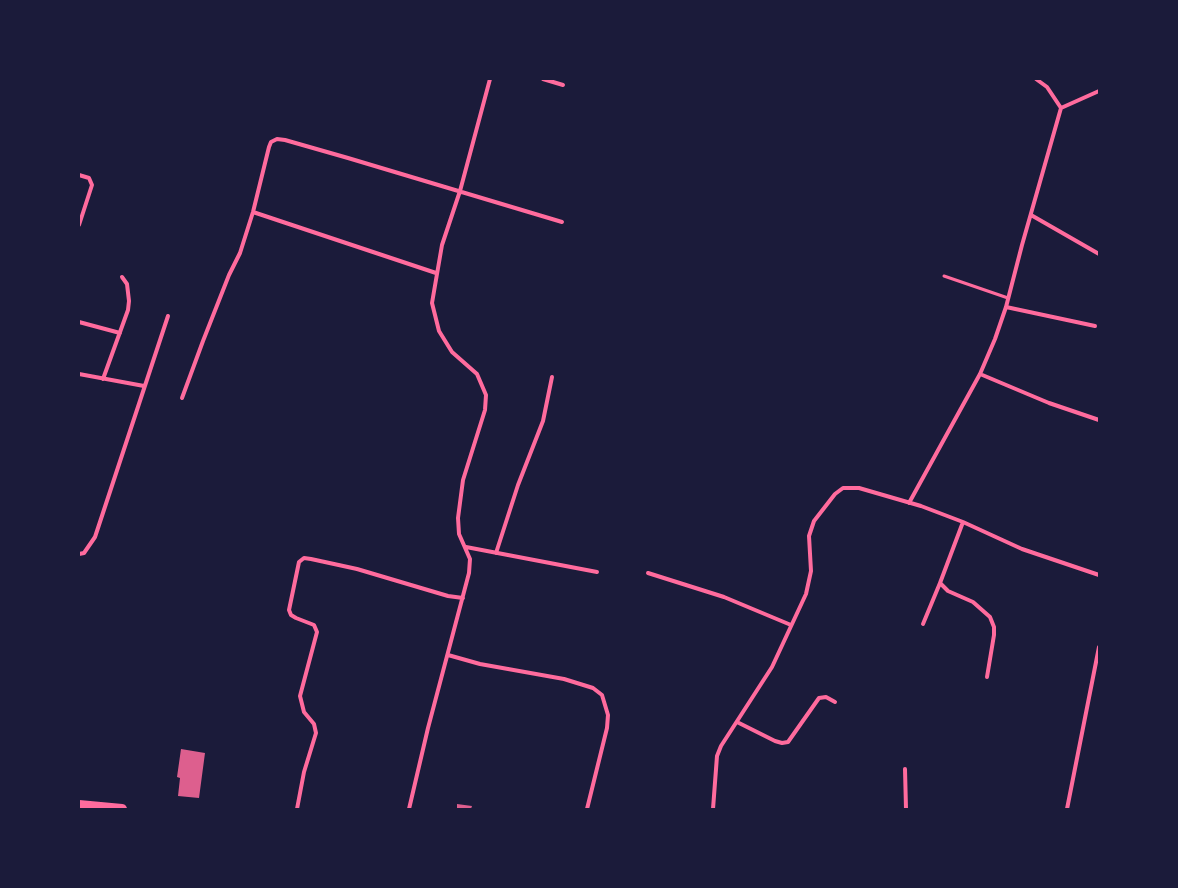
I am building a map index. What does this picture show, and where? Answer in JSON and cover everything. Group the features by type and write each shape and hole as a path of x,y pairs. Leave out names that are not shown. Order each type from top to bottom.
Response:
{"highway":[{"path":"79,805 122,809"}],"street":[{"path":"410,809 428,728 469,573 470,559 459,534 458,518 463,480 485,410 486,395 477,374 452,352 439,331 432,303 442,245 460,191 490,79"},
{"path":"543,79 562,85"},
{"path":"909,503 980,374 995,339 1006,307 1061,108 1047,87 1036,79"},
{"path":"1061,108 1099,91"},
{"path":"182,398 202,341 229,275 240,253 253,212 271,142 285,140 562,222"},
{"path":"79,175 89,178 92,185 79,225"},
{"path":"253,212 436,274"},
{"path":"1031,215 1099,254"},
{"path":"103,379 120,333 129,301 127,284 122,277"},
{"path":"1006,307 1095,326"},
{"path":"79,554 84,553 94,537 168,316"},
{"path":"79,322 120,333"},
{"path":"79,374 144,386"},
{"path":"980,374 1049,403 1099,420"},
{"path":"496,553 518,485 541,428 552,377"},
{"path":"713,809 717,756 772,667 810,583 811,571 809,536 814,521 835,494 844,488 859,488 909,503 963,522 1022,549 1099,575"},
{"path":"923,624 963,522"},
{"path":"466,547 597,572"},
{"path":"298,809 304,772 316,733 314,724 304,712 300,696 317,632 314,625 291,615 289,610 299,562 304,558 357,569 448,596 463,598"},
{"path":"648,573 724,597 791,625"},
{"path":"940,583 948,591 972,602 990,617 994,627 994,635 987,678"},
{"path":"1067,809 1099,647"},
{"path":"448,655 480,664 564,679 593,688 602,695 608,715 607,728 587,809"},
{"path":"737,722 775,741 782,743 788,742 820,698 826,697 835,702"},
{"path":"905,769 906,809"}],"lane":[{"path":"944,276 1008,298"}],"building":[{"path":"181,749 205,753 199,798 178,796 180,778 177,777"},
{"path":"457,804 472,806 471,809 457,809"}]}
